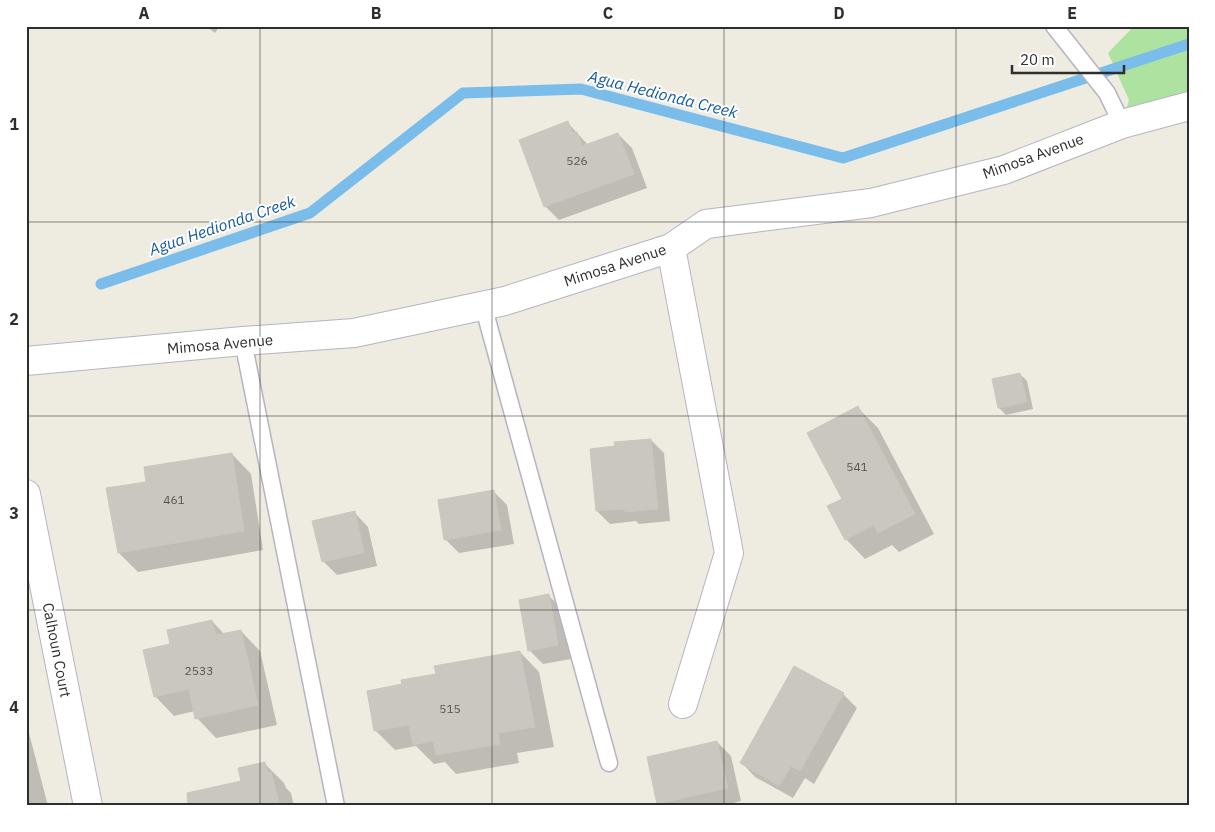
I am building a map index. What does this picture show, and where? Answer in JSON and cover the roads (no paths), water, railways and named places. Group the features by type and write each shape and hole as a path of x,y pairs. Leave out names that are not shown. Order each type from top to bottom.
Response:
{"street":[{"name":"Mimosa Avenue","path":"26,362 243,341 354,333 505,301 671,248 706,224 870,203 1004,170 1122,124 1189,106"},
{"path":"671,248 729,553 683,704"},
{"name":"Calhoun Court","path":"26,494 88,806"}],"lane":[{"path":"1054,26 1107,93 1122,124"},
{"path":"483,305 609,763"},
{"path":"243,341 336,806"}],"waterway":[{"name":"Agua Hedionda Creek","path":"101,284 310,213 463,93 581,89 843,158 1189,44"}]}
